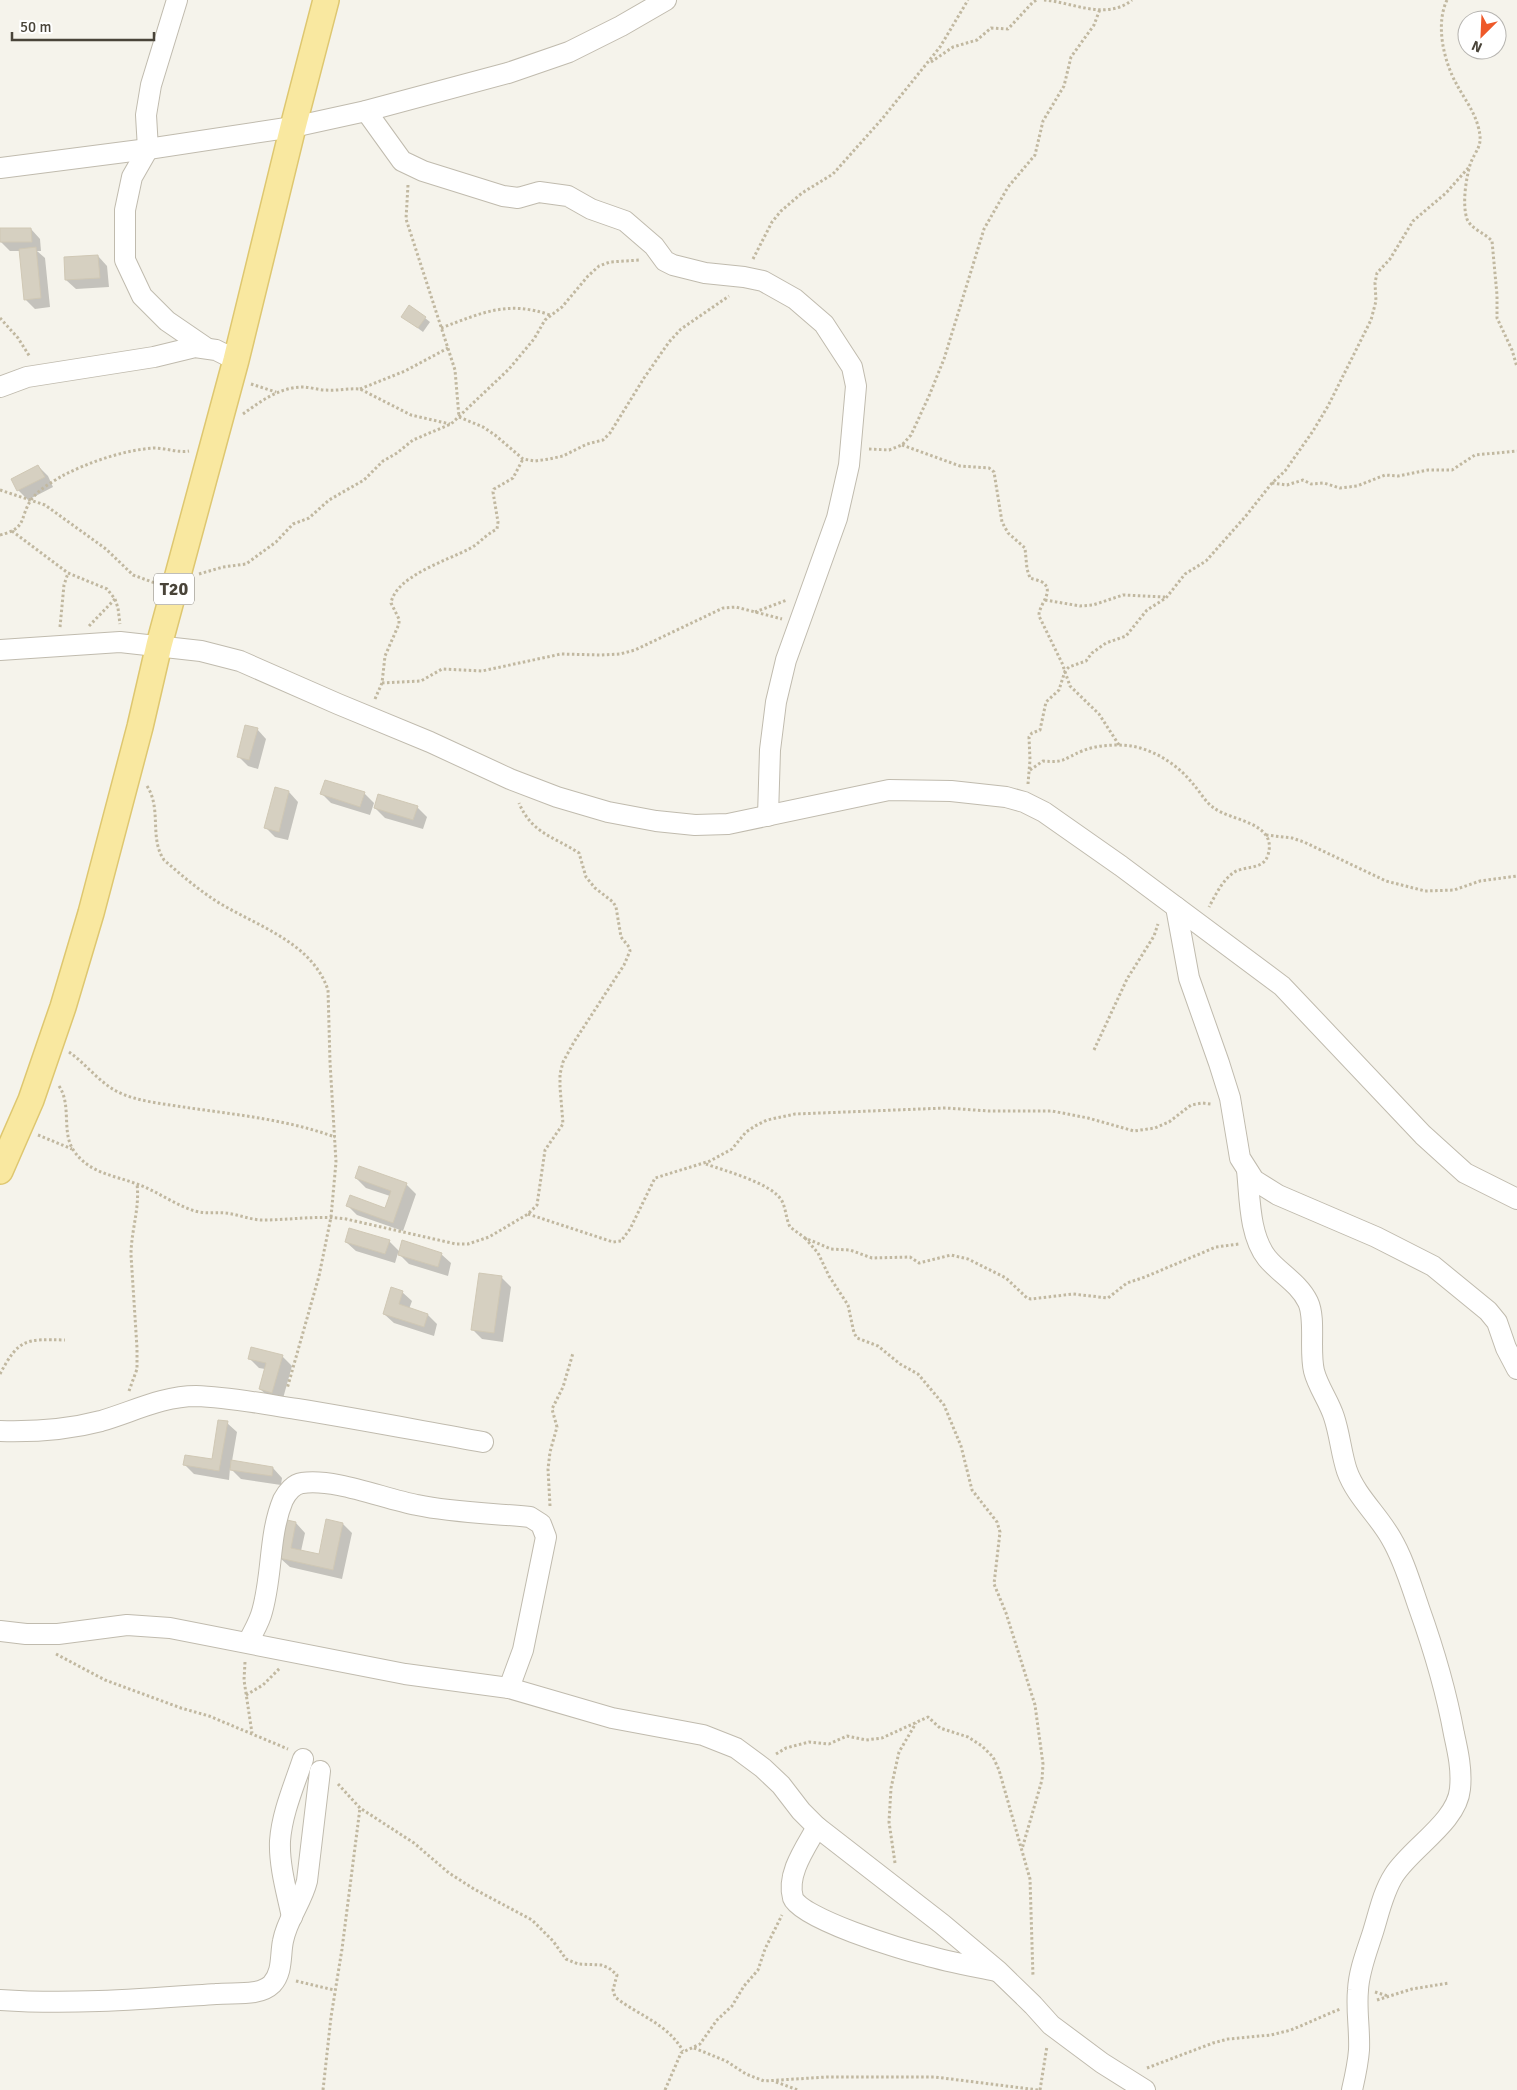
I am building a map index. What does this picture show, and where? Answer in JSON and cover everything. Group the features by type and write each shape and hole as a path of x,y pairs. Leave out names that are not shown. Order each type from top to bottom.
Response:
{"main road":[{"name":"T20","path":"0,1171 43,1065 90,913 130,765 175,584 234,369 292,127 326,0"}],"street":[{"path":"177,0 151,85 146,115 148,149 132,178 125,210 125,260 142,296 167,321 234,369"},
{"path":"0,168 148,149 292,127 366,111 508,73 569,52 621,26 666,0"},
{"path":"366,111 397,155 409,165 433,175 470,184 503,196 518,198 539,192 568,196 591,209 626,221 654,246 665,261 704,274 744,277 763,281 795,299 824,324 852,366 856,386 849,465 837,518 786,660 776,702 770,750 768,816"},
{"path":"0,387 41,374 91,369 195,347 205,347"},
{"path":"0,650 120,642 201,651 240,661 557,798 608,812 656,821 695,825 728,824 889,790 951,791 1024,802 1044,812 1200,923 1282,986 1424,1135 1465,1173 1517,1199"},
{"path":"1171,903 1189,978 1222,1072 1240,1158 1247,1170 1263,1187 1278,1195 1383,1241 1433,1266 1488,1310 1497,1322 1506,1348 1517,1369"},
{"path":"1247,1170 1255,1231 1266,1256 1298,1288 1307,1300 1311,1311 1311,1350 1315,1375 1335,1418 1340,1447 1349,1475 1361,1497 1392,1539 1405,1568 1437,1659 1447,1697 1460,1769 1460,1792 1452,1808 1442,1823 1404,1863 1386,1891 1360,1976 1358,2067 1352,2090"},
{"path":"0,1431 38,1432 73,1428 117,1416 165,1399 195,1396 282,1407 483,1442"},
{"path":"248,1642 261,1614 272,1546 284,1498 292,1488 301,1483 316,1482 340,1486 416,1505 447,1510 530,1517 541,1524 546,1536 523,1650 509,1688"},
{"path":"0,1631 26,1634 58,1634 127,1625 170,1628 404,1674 509,1688 612,1718 703,1735 736,1748 763,1768 781,1785 801,1811 817,1827 900,1891 998,1971 1051,2025 1102,2064 1145,2090"},
{"path":"292,1917 284,1877 280,1841 284,1816 303,1759"},
{"path":"0,2000 85,2002 154,2000 245,1993 264,1989 271,1985 278,1975 283,1940 304,1893 307,1881 320,1771"},
{"path":"817,1827 796,1865 792,1884 794,1899 800,1906 812,1914 887,1944 924,1955 998,1971"}],"path":[{"path":"459,417 495,435 523,459 535,461 549,459 607,438 669,342 681,329 732,294 744,277 772,222 781,211 802,193 833,174 882,120 926,65 948,34 968,0"},
{"path":"926,65 953,46 977,40 991,28 1008,29 1037,0"},
{"path":"1044,0 1086,9 1122,6 1132,0"},
{"path":"1024,802 1030,770 1029,738 1040,730 1046,702 1059,690 1065,671 1072,665 1086,662 1098,648 1126,636 1147,610 1166,598 1185,574 1206,561 1246,517 1272,483 1285,471 1313,431 1342,381 1374,310 1377,273 1395,252 1413,222 1446,193 1470,166 1478,152 1480,136 1474,114 1449,68 1442,36 1442,20 1447,0"},
{"path":"851,447 889,450 902,445 910,435 944,360 984,229 1008,187 1035,155 1043,121 1064,86 1071,57 1094,25 1100,9"},
{"path":"409,165 406,219 454,370 459,417"},
{"path":"1470,166 1466,195 1467,218 1474,228 1492,241 1497,294 1497,318 1512,350 1517,367"},
{"path":"0,490 44,506 106,549 133,575 156,583 175,584 209,571 246,564 276,542 294,524 309,518 329,500 364,480 383,461 398,453 413,440 450,424 459,417 509,369 534,339 550,315 562,307 599,266 610,262 627,260 665,261"},
{"path":"441,328 503,308 534,309 550,315"},
{"path":"0,318 18,338 41,374"},
{"path":"360,389 405,371 448,348"},
{"path":"234,369 277,392"},
{"path":"902,445 960,466 990,468 994,472 1002,522 1008,533 1025,548 1028,574 1032,579 1041,582 1046,587 1047,594 1038,611 1039,616 1065,671 1070,686 1099,714 1119,745"},
{"path":"1272,483 1287,485 1303,480 1311,484 1324,483 1340,488 1357,486 1385,475 1398,476 1428,470 1452,470 1475,455 1517,451"},
{"path":"366,716 382,682 382,663 399,624 397,614 391,603 396,590 416,575 476,545 485,534 497,529 498,522 494,489 513,478 523,459"},
{"path":"0,535 12,531 20,525 31,500"},
{"path":"12,531 68,573 107,589 114,598 120,624 120,642"},
{"path":"68,573 64,586 62,605 68,644"},
{"path":"755,612 811,591"},
{"path":"1045,600 1080,606 1093,605 1123,595 1166,598"},
{"path":"68,644 114,598"},
{"path":"382,682 421,681 442,669 482,671 562,654 620,654 635,650 723,608 736,607 800,621"},
{"path":"1030,770 1043,761 1056,763 1098,746 1119,745 1148,750 1180,770 1212,807 1256,826 1265,835 1269,845 1268,855 1264,862 1254,867 1234,872 1227,878 1200,923"},
{"path":"130,765 152,796 155,812 156,842 159,853 164,860 210,896 281,937 316,967 324,979 329,1001 330,1062 336,1162 331,1217 319,1276 282,1407"},
{"path":"43,1065 54,1077 64,1096 72,1149 80,1160 95,1170 136,1184 186,1208 205,1213 225,1213 256,1220 331,1217 362,1221 440,1241 468,1244 489,1238 528,1214 537,1205 545,1150 563,1124 560,1074 563,1062 624,965 630,951 621,937 616,908 613,902 595,888 586,877 580,853 544,835 536,828 521,808 510,779"},
{"path":"1265,835 1292,838 1304,842 1386,881 1425,891 1454,890 1480,882 1517,876"},
{"path":"1094,1050 1127,979 1154,936 1171,903"},
{"path":"51,1041 77,1058 107,1085 129,1096 165,1104 274,1120 316,1130 335,1137"},
{"path":"528,1214 614,1242 621,1241 630,1228 655,1178 705,1163 732,1149 746,1132 755,1126 767,1120 795,1114 946,1108 989,1111 1052,1111 1088,1118 1134,1131 1155,1128 1169,1122 1191,1105 1202,1102 1213,1104 1232,1114"},
{"path":"19,1127 72,1149"},
{"path":"705,1163 767,1187 777,1194 786,1210 790,1227 805,1238 818,1253 829,1276 848,1305 854,1333 857,1338 878,1346 900,1364 918,1374 944,1405 961,1446 972,1490 997,1522 1000,1532 994,1584 1006,1613 1036,1705 1043,1764 1042,1780 1022,1848"},
{"path":"117,1416 127,1398 136,1369 130,1255 138,1200 136,1184"},
{"path":"805,1238 831,1249 850,1250 872,1258 905,1257 919,1263 945,1256 956,1256 995,1271 1013,1283 1024,1295 1031,1299 1073,1294 1102,1298 1112,1296 1127,1283 1216,1247 1240,1243 1255,1231"},
{"path":"0,1374 15,1348 23,1342 65,1340"},
{"path":"546,1536 550,1512 548,1469 557,1427 552,1409 563,1387 573,1353"},
{"path":"26,1634 63,1658 106,1680 252,1733 290,1750 303,1759"},
{"path":"248,1642 244,1673 252,1733"},
{"path":"246,1696 263,1685 293,1652"},
{"path":"763,1768 780,1752 797,1745 814,1741 829,1744 848,1736 872,1740 882,1738 928,1717 940,1728 968,1737 982,1746 993,1756 999,1770 1030,1879 1032,1898 1033,2005"},
{"path":"900,1891 889,1822 891,1794 899,1752 917,1722"},
{"path":"320,1771 340,1786 360,1808 414,1843 449,1873 474,1889 532,1920 553,1941 566,1959 578,1964 601,1965 615,1971 617,1975 613,1990 616,1997 658,2023 673,2036 683,2051"},
{"path":"323,2090 334,1990 344,1934 360,1808"},
{"path":"665,2090 678,2057 683,2051 694,2048 704,2039 717,2020 732,2006 744,1986 754,1975 782,1914 794,1899"},
{"path":"271,1985 296,1981 334,1990"},
{"path":"1123,2076 1174,2059 1213,2043 1228,2039 1271,2035 1290,2030 1358,2002 1369,2002 1398,1992 1449,1983"},
{"path":"773,2081 827,2077 935,2077 1039,2090 1051,2025"},
{"path":"694,2048 726,2061 756,2078 773,2081 798,2090"}],"building":[{"path":"0,228 31,228 32,242 0,242"},
{"path":"36,247 41,298 24,300 19,249"},
{"path":"98,255 100,278 65,280 64,257"},
{"path":"409,305 426,317 418,328 401,317"},
{"path":"38,465 45,477 17,491 11,479"},
{"path":"245,725 258,728 249,760 237,757"},
{"path":"325,780 365,792 360,807 320,794"},
{"path":"275,787 289,791 279,832 264,828"},
{"path":"378,794 418,806 413,820 374,808"},
{"path":"359,1166 407,1183 393,1223 346,1206 350,1195 385,1208 391,1191 355,1178"},
{"path":"349,1228 390,1240 385,1254 345,1242"},
{"path":"402,1240 442,1253 438,1267 398,1255"},
{"path":"479,1273 502,1276 494,1333 471,1330"},
{"path":"391,1287 403,1291 399,1304 428,1314 424,1327 383,1314"},
{"path":"251,1347 283,1355 272,1393 259,1389 266,1363 248,1359"},
{"path":"218,1420 228,1421 219,1471 183,1465 185,1455 212,1459"},
{"path":"231,1460 273,1467 272,1476 230,1470"},
{"path":"326,1519 343,1523 333,1570 279,1558 287,1520 296,1522 291,1548 319,1554"}]}
